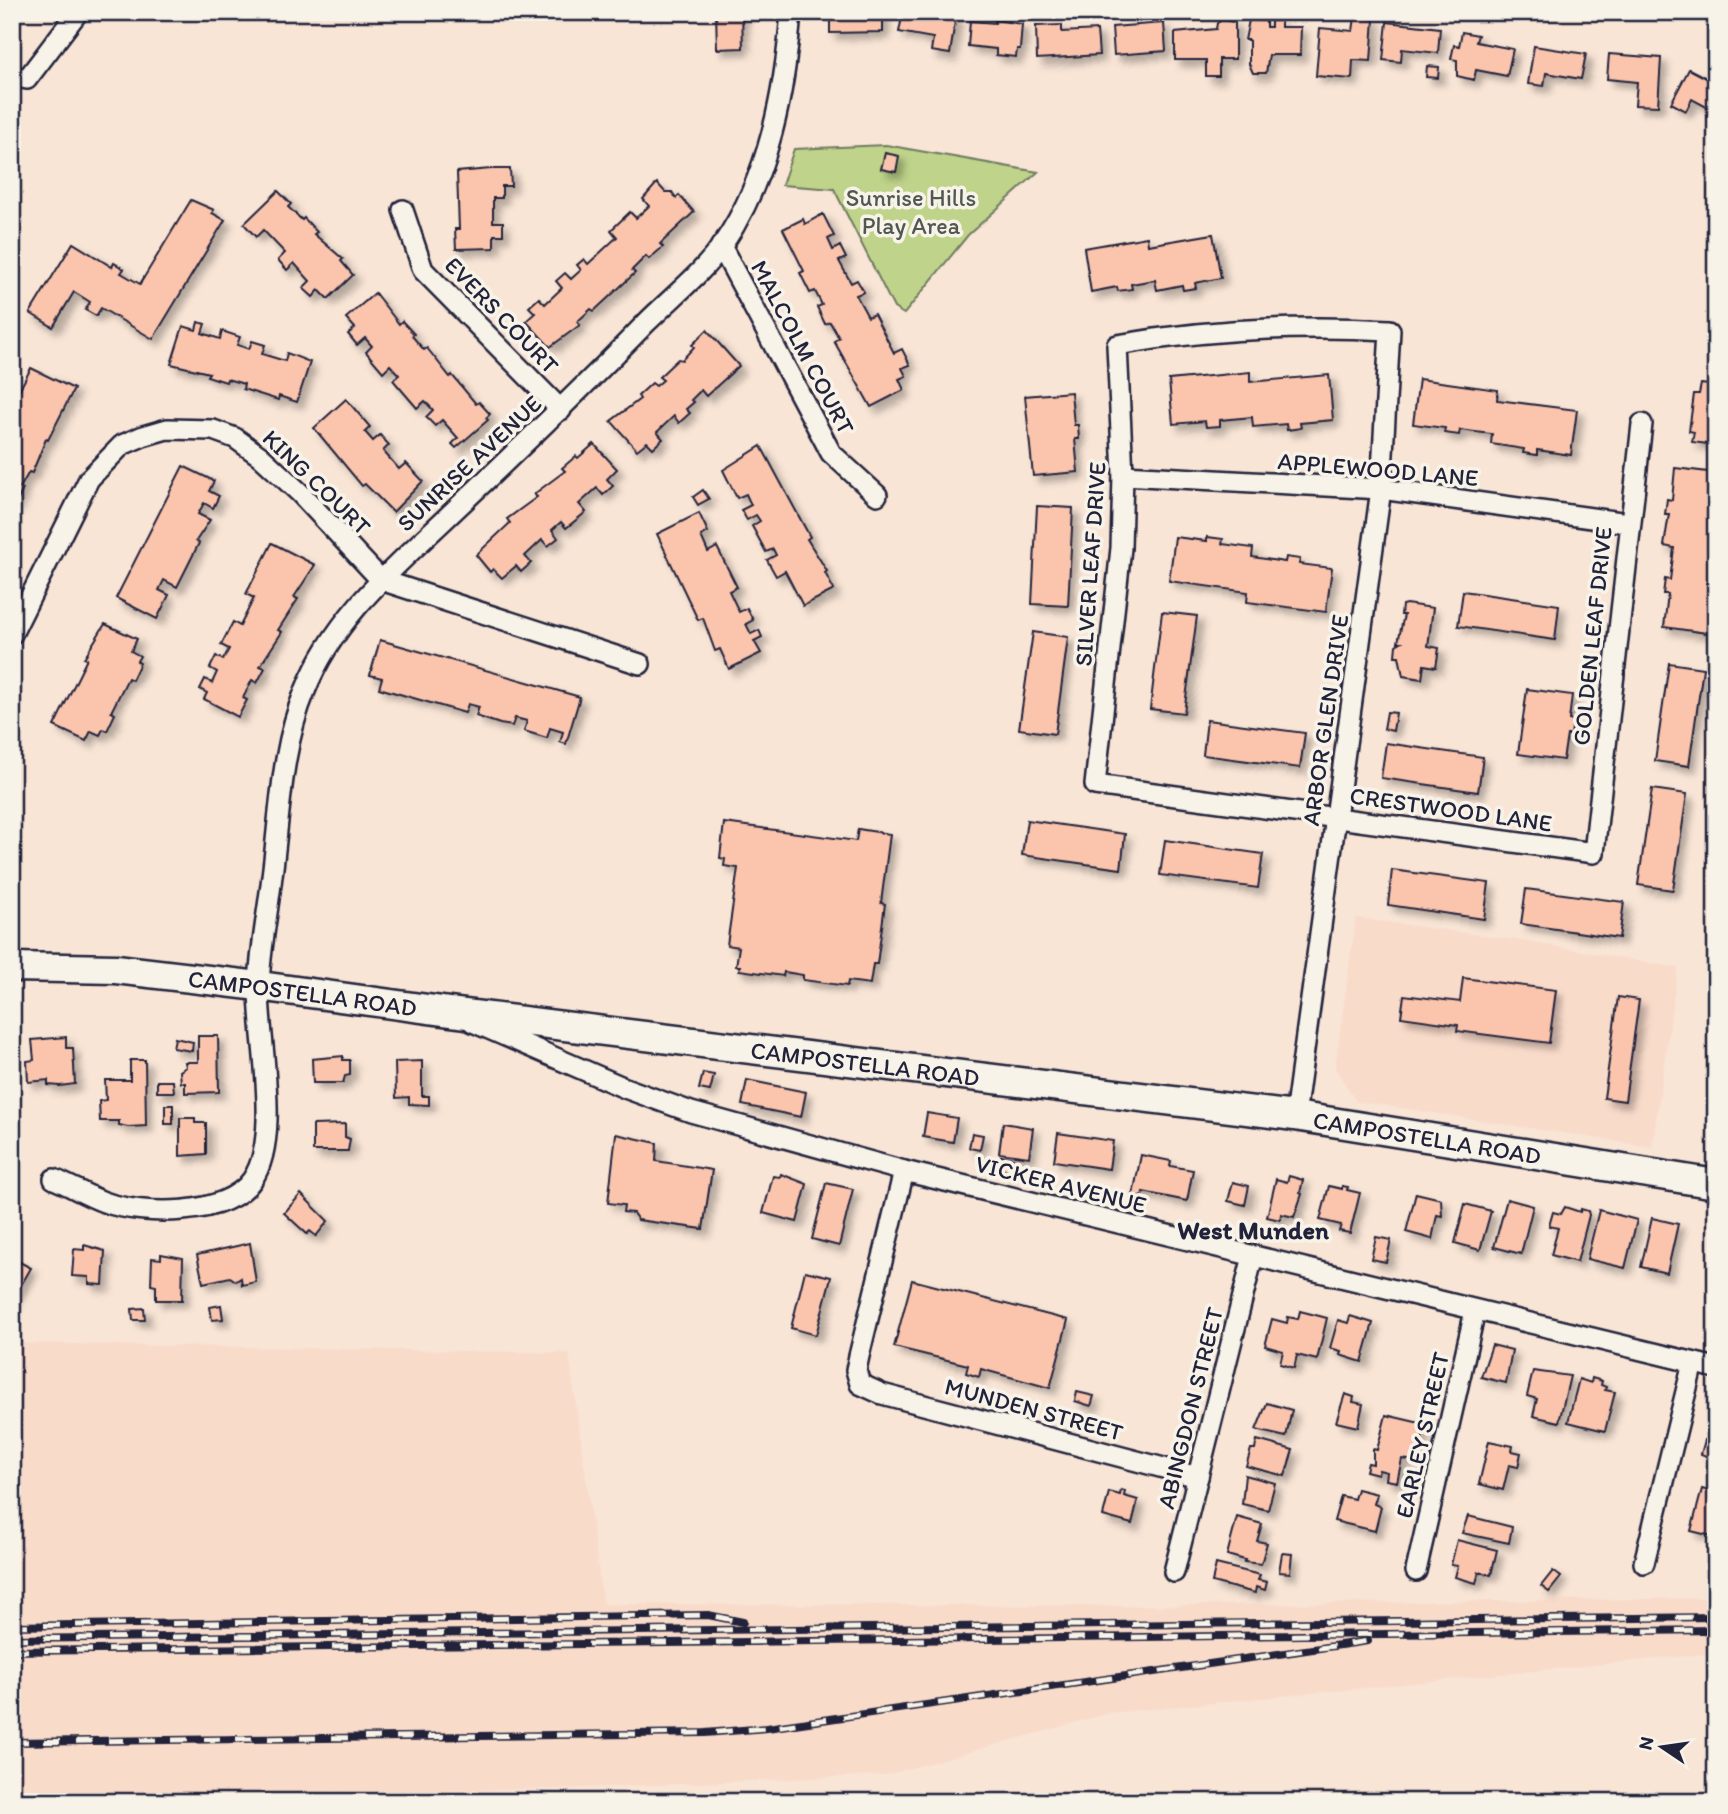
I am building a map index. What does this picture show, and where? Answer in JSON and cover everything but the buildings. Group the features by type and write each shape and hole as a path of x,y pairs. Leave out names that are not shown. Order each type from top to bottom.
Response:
{"main road":[{"name":"CAMPOSTELLA ROAD","path":"12,967 116,969 1295,1116 1716,1184"}],"street":[{"path":"20,77 78,12"},
{"name":"SUNRISE AVENUE","path":"54,1179 106,1203 143,1209 179,1210 210,1207 233,1198 252,1181 263,1157 266,1118 259,986 288,752 305,691 333,635 381,580 561,410 721,246 745,206 772,133 788,53 791,12"},
{"name":"EVERS COURT","path":"403,209 423,270 561,410"},
{"name":"MALCOLM COURT","path":"721,246 831,453 877,495"},
{"name":"ARBOR GLEN DRIVE","path":"1117,345 1228,330 1333,327 1390,330 1381,489 1295,1116"},
{"name":"SILVER LEAF DRIVE","path":"1095,785 1115,619 1123,475 1117,345"},
{"name":"GOLDEN LEAF DRIVE","path":"1594,853 1628,523 1642,424"},
{"name":"KING COURT","path":"12,634 89,479 106,458 122,445 167,429 213,430 235,438 300,493 381,580 640,664"},
{"name":"APPLEWOOD LANE","path":"1123,475 1381,489 1628,523"},
{"name":"CRESTWOOD LANE","path":"1095,785 1594,853"},
{"name":"VICKER AVENUE","path":"450,1012 625,1088 691,1112 904,1171 1716,1368"},
{"name":"MUNDEN STREET","path":"904,1171 856,1370 860,1384 882,1394 1198,1477"},
{"name":"ABINGDON STREET","path":"1174,1572 1253,1256"},
{"name":"EARLEY STREET","path":"1416,1571 1475,1311"},
{"path":"1644,1563 1693,1363"}],"shaded area":[{"path":"1356,918 1524,941 1678,968 1652,1147 1356,1101 1335,1068"},
{"path":"12,1343 569,1353 603,1604 1132,1606 1716,1598 1716,1653 1110,1713 886,1775 563,1789 12,1795"}],"green space":[{"name":"Sunrise Hills Play Area","path":"886,145 1038,172 968,235 904,314 894,308 834,189 782,185 794,149"}],"railway":[{"path":"12,1626 708,1615 743,1622"},
{"path":"12,1639 1716,1617"},
{"path":"12,1651 1716,1630"},
{"path":"12,1742 705,1733 767,1728 1368,1641"}],"district":[{"name":"West Munden","path":"1253,1230"}]}
